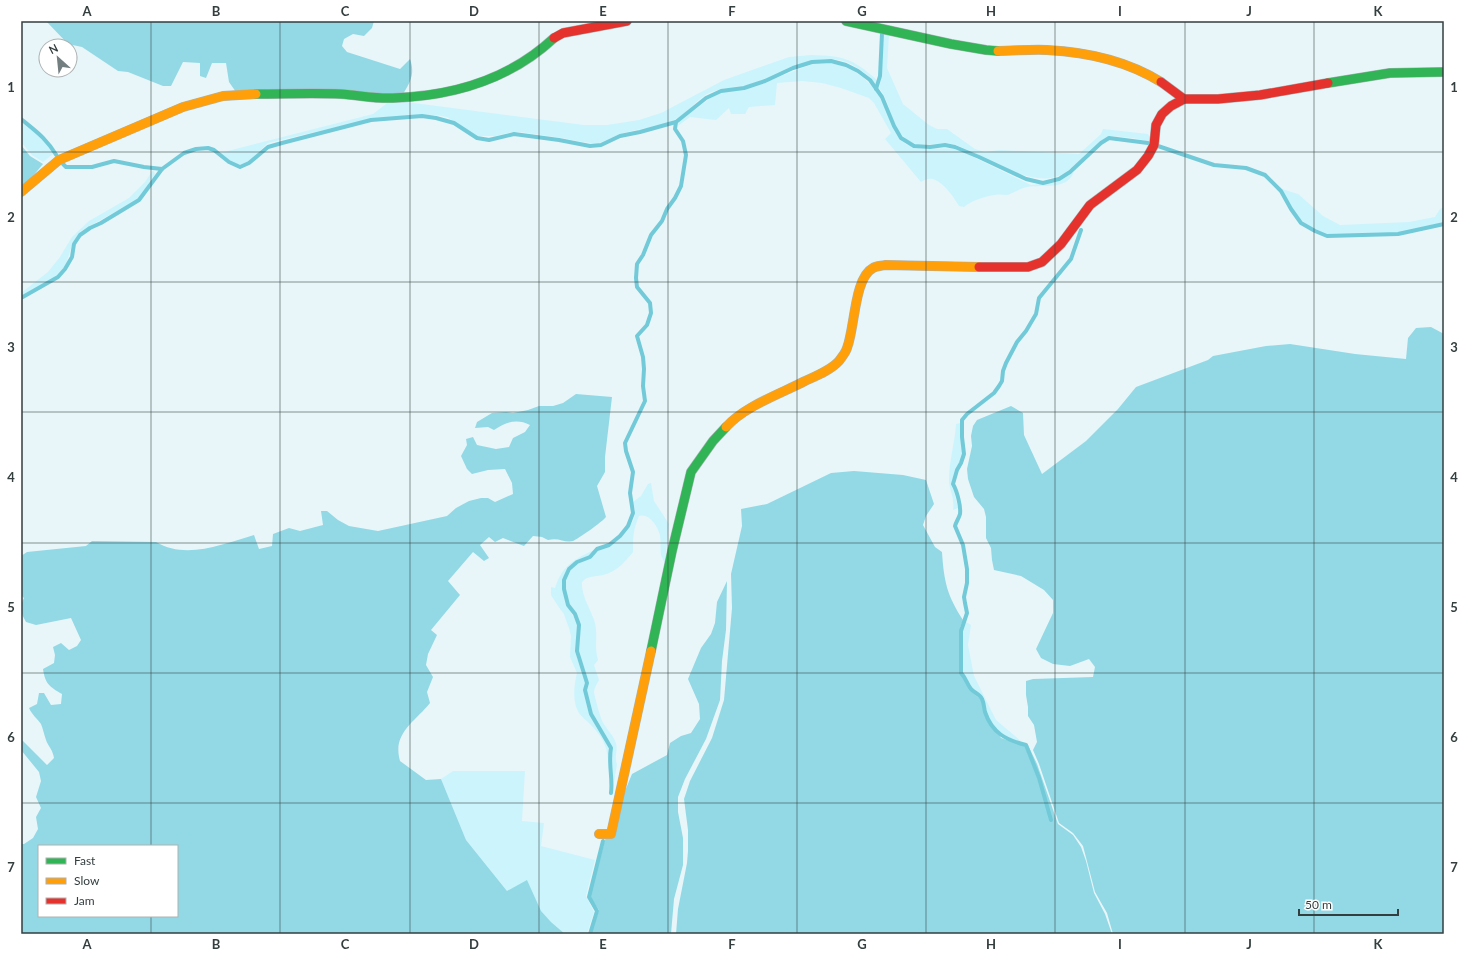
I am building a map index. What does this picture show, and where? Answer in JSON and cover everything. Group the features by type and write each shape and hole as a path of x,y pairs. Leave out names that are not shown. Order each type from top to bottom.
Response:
{"street":[{"path":"21,192 59,160 184,107 223,96 253,94 341,94 392,98 433,94 469,87 495,78 518,66 539,52 562,32 627,21"},
{"path":"846,21 952,45 998,51 1046,50 1082,54 1116,61 1156,79 1170,87 1184,99"},
{"path":"598,834 611,834 690,472 713,441 728,425 744,413 766,400 821,374 838,362 847,350 860,287 864,277 873,268 885,265 1012,268 1028,267 1042,262 1061,244 1090,206 1138,170 1154,145 1156,125 1162,114 1171,106 1184,99 1218,99 1260,95 1390,73 1444,72"}],"shaded area":[{"path":"46,21 374,21 372,28 364,36 353,34 344,39 342,46 347,52 400,69 410,59 412,73 410,81 403,94 236,92 229,82 226,63 212,63 206,78 200,76 200,63 183,62 171,86 163,86 128,72 118,71 82,47 78,46 78,38 62,38"},
{"path":"883,33 889,35 887,68 903,104 929,125 937,129 947,129 975,149 985,152 1000,150 1079,154 1101,134 1103,129 1148,134 1153,142 1123,137 1107,137 1068,171 1055,177 1044,179 1031,177 1005,168 956,145 944,143 924,145 912,142 906,139 897,128 879,88 881,79"},
{"path":"811,55 832,56 854,63 877,80 876,84 860,70 845,62 830,59 815,60 751,84 712,92 707,94 674,120 660,125 625,133 599,143 520,132 512,132 495,136 476,136 447,117 435,115 371,119 268,143 249,160 241,164 233,162 220,153 373,114 391,100 584,125 607,125 639,120 661,113 724,80 789,57"},
{"path":"818,62 830,63 851,70 868,82 882,101 897,136 909,146 916,148 944,148 959,150 1031,185 1057,182 1074,172 1066,182 1054,186 1034,186 1022,188 1007,195 987,196 964,207 959,206 941,183 933,179 921,182 885,139 891,133 874,103 869,98 822,83 802,81 777,83 775,105 749,107 745,114 731,114 729,108 716,120 690,117 678,126 679,121 721,92 746,89"},
{"path":"21,122 43,139 50,148 53,154 43,162 32,155 21,142"},
{"path":"21,145 30,156 43,164 21,190"},
{"path":"153,170 155,174 138,199 81,231 73,242 66,264 57,276 21,296 21,293 48,272 60,257 72,237 89,221 129,198 145,182"},
{"path":"1282,189 1298,194 1323,216 1340,225 1409,222 1435,217 1440,209 1444,207 1444,222 1398,233 1328,235 1312,228 1301,220 1291,207"},
{"path":"1431,327 1444,334 1444,934 1113,934 1107,913 1095,892 1083,846 1073,833 1059,823 1033,750 1037,742 1034,725 1028,716 1026,695 1026,681 1033,679 1093,677 1095,667 1089,659 1070,666 1053,664 1041,658 1036,649 1053,613 1053,600 1044,590 1021,576 994,570 991,548 986,538 986,517 984,509 974,497 968,479 967,469 972,446 971,436 973,426 977,420 1011,406 1023,413 1024,435 1042,474 1086,441 1118,409 1136,387 1208,360 1213,356 1266,346 1290,344 1355,354 1406,359 1408,338 1416,328"},
{"path":"576,394 612,397 605,457 605,472 597,486 606,517 600,523 573,541 555,539 548,540 542,537 533,536 524,546 503,538 495,542 489,537 480,545 489,558 484,561 473,552 448,581 460,595 431,630 437,635 428,654 426,665 433,677 427,692 430,703 402,735 398,751 400,761 426,780 441,779 466,840 507,891 527,880 541,911 565,934 21,934 21,844 24,844 33,838 38,829 36,817 41,808 36,797 41,781 39,772 21,750 21,739 47,765 54,758 41,724 29,708 37,704 39,693 44,693 51,705 61,704 62,694 47,682 43,669 54,663 55,655 53,647 61,643 69,650 77,646 81,640 71,618 36,625 26,622 21,610 24,598 21,595 21,556 27,552 86,546 92,541 156,542 180,550 205,549 254,535 259,549 272,546 273,534 289,528 300,531 323,525 321,511 327,511 338,520 349,526 378,531 447,516 456,508 469,501 488,498 495,502 513,494 512,483 505,469 488,470 472,474 467,469 461,456 467,445 466,439 473,437 477,445 496,449 509,447 513,438 525,432 530,425 516,421 503,425 494,430 488,427 475,428 477,422 492,413 513,413 539,406 553,406 563,403"},
{"path":"961,423 962,457 955,470 951,485 958,508 953,510 949,473 956,424"},
{"path":"854,471 903,475 926,480 934,504 926,516 923,525 935,547 942,552 947,588 953,603 963,620 960,628 960,674 965,679 971,691 981,700 987,718 1001,738 1025,746 1039,782 1050,821 1052,821 1039,776 1027,743 1037,764 1058,824 1073,835 1081,847 1094,893 1105,914 1112,934 676,934 678,909 688,851 688,830 684,799 690,781 712,738 724,700 732,608 731,574 742,526 741,509 767,504 831,473"},
{"path":"651,483 654,501 669,524 665,564 661,555 660,535 657,528 650,518 646,516 639,516 634,534 633,552 612,572 589,577 582,582 583,592 596,628 596,651 598,660 594,665 599,680 594,691 595,697 603,722 616,743 617,764 613,789 611,758 613,749 592,713 586,690 588,683 581,663 579,651 580,625 576,613 569,604 565,580 572,568 592,557 598,550 610,546 629,527 634,519 635,510 633,502 641,496 648,484"},
{"path":"596,549 589,556 576,562 569,568 563,582 566,604 577,623 577,658 586,683 585,690 590,714 610,749 608,760 605,745 600,736 580,714 575,704 574,693 577,673 570,657 571,636 564,614 551,595 551,587 555,588 558,580 566,568 576,559"},
{"path":"727,581 726,630 722,661 720,700 706,739 685,779 678,797 678,812 683,838 683,865 674,899 671,934 591,934 599,910 590,897 605,840 632,774 667,755 670,743 681,736 691,733 700,719 699,704 688,679 701,648 711,634 715,623 717,602"},
{"path":"966,622 971,625 968,645 974,676 996,720 1022,742 1004,735 995,728 988,717 982,698 972,688 964,674 962,668 962,647 963,632"},
{"path":"453,771 525,771 522,821 544,823 541,846 595,860 586,896 594,912 587,934 565,934 551,922 540,911 527,881 508,892 466,840 441,779"}],"waterway":[{"path":"876,89 880,76 882,33"},
{"path":"21,298 58,277 72,257 74,244 80,235 139,200 162,169 184,153 196,149 208,148 214,150 229,162 240,167 249,163 268,147 371,120 422,116 454,123 477,138 489,140 514,134 590,146 601,145 620,136 676,122 706,98 721,91 744,88 812,62 831,61 846,65 858,71 870,80 882,97 894,126 901,138 914,146 930,147 945,145 955,147 1026,179 1043,183 1059,179 1070,172 1101,143 1109,138 1148,143"},
{"path":"21,119 45,140 57,156"},
{"path":"611,793 611,748 591,714 585,690 587,683 577,651 579,625 575,614 568,605 564,589 564,580 569,569 577,562 590,557 597,549 609,545 620,536 628,526 633,513 630,493 633,472 625,443 645,401 643,386 643,357 637,336 647,325 651,313 650,303 637,287 637,264 643,255 651,235 662,221 667,209 681,186 686,155 683,141 675,129 676,122"},
{"path":"1158,146 1214,165 1246,168 1265,175 1281,191 1301,223 1327,236 1398,234 1444,224"},
{"path":"63,164 66,167 92,167 114,161 162,169"},
{"path":"1051,820 1039,778 1026,745 1012,741 996,730 988,719 981,697 971,689 961,673 961,631 967,613 964,597 967,583 967,569 963,545 955,526 960,516 960,511 953,484 964,454 962,420 967,414 994,393 999,386 1002,381 1006,363 1017,342 1026,331 1036,314 1039,298 1071,259 1081,230"},
{"path":"590,934 597,911 589,897 603,841"}],"traffic: fast":[{"path":"846,21 951,44 998,51"},
{"path":"256,94 341,94 387,98 416,97 438,94 480,83 499,75 537,53 554,38"},
{"path":"1328,83 1390,73 1444,72"},
{"path":"651,651 672,551 691,472 713,441 726,427"}],"traffic: slow":[{"path":"998,51 1047,50 1092,55 1134,68 1161,82"},
{"path":"21,192 59,160 183,107 223,96 256,94"},
{"path":"726,427 753,407 823,372 839,361 846,351 850,339 856,304 862,282 867,273 873,268 885,265 979,267"},
{"path":"599,834 611,834 651,651"}],"traffic: jam":[{"path":"554,38 563,33 627,21"},
{"path":"1161,82 1184,99 1218,99 1260,95 1328,83"},
{"path":"979,267 1028,267 1042,262 1061,244 1090,205 1137,170 1148,156 1154,145 1156,125 1162,114 1171,106 1184,99"}]}
